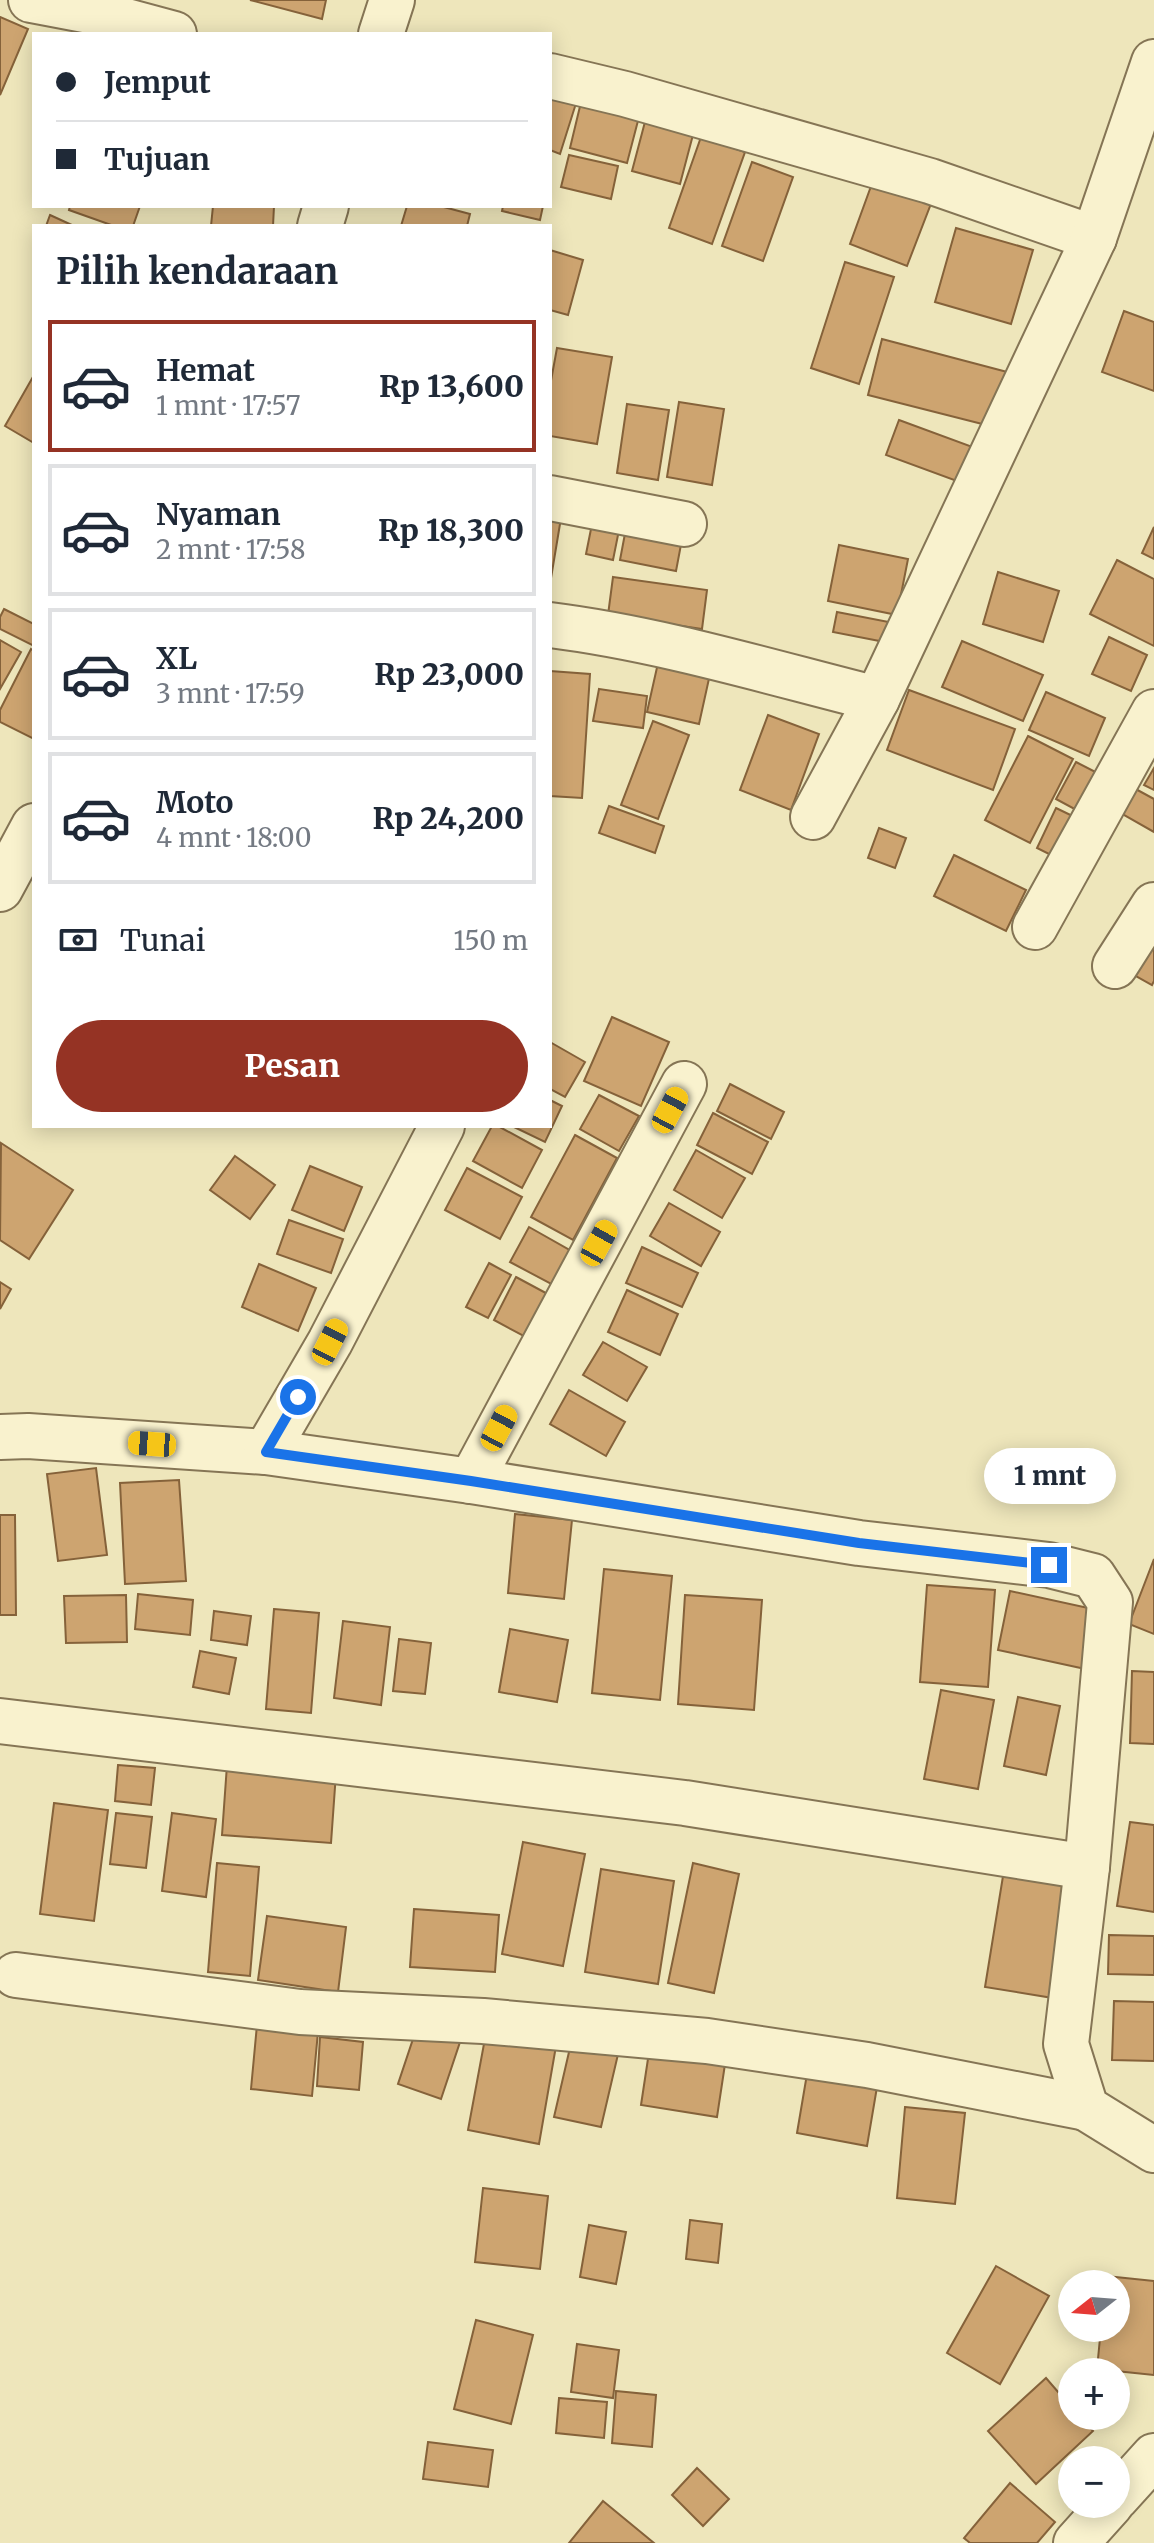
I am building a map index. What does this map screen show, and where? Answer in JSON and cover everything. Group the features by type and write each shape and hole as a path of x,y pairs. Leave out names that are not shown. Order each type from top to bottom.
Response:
{"street":[{"path":"31,0 89,11 167,32"},
{"path":"382,32 392,0"},
{"path":"813,817 877,699 1094,238 1154,62"},
{"path":"552,76 625,94 930,181 1094,238"},
{"path":"552,498 684,524"},
{"path":"552,625 649,642 877,699"},
{"path":"1035,927 1154,712"},
{"path":"0,889 32,830"},
{"path":"1115,966 1154,905"},
{"path":"471,1481 684,1084"},
{"path":"266,1452 330,1342 441,1128"},
{"path":"0,1437 28,1436 266,1452 471,1481 859,1543 1049,1565 1093,1576 1110,1602 1087,1867 1066,2044 1086,2108"},
{"path":"0,1721 685,1803 1087,1867"},
{"path":"16,1975 300,2012 483,2021 707,2041 867,2065 1086,2108 1154,2150"},
{"path":"1130,2483 1154,2456"},
{"path":"1076,2543 1098,2518"}],"building":[{"path":"250,0 326,0 322,19"},
{"path":"0,17 28,29 0,95"},
{"path":"552,89 578,97 560,154 552,151"},
{"path":"582,98 640,113 627,163 570,148"},
{"path":"646,118 694,131 680,184 632,171"},
{"path":"701,137 745,152 712,244 669,228"},
{"path":"569,155 618,166 611,199 561,187"},
{"path":"752,162 793,177 763,261 722,246"},
{"path":"874,178 932,201 907,266 850,244"},
{"path":"139,208 134,224 108,224 69,210"},
{"path":"213,208 274,208 273,224 211,224"},
{"path":"406,208 448,208 470,214 468,224 402,224"},
{"path":"503,208 543,208 540,220 502,211"},
{"path":"50,215 70,224 47,224"},
{"path":"956,228 1033,250 1011,324 935,302"},
{"path":"552,251 583,260 568,315 552,311"},
{"path":"845,262 894,277 859,384 811,368"},
{"path":"1124,311 1154,322 1154,391 1102,372"},
{"path":"882,339 1011,373 998,428 868,395"},
{"path":"557,348 612,357 597,444 552,436 552,375"},
{"path":"32,379 32,442 5,426"},
{"path":"679,402 724,409 712,485 667,477"},
{"path":"627,404 669,410 658,480 617,473"},
{"path":"899,420 978,449 965,484 886,455"},
{"path":"552,516 561,518 552,572"},
{"path":"593,519 620,525 613,560 586,554"},
{"path":"627,523 683,534 676,571 620,560"},
{"path":"1154,527 1154,559 1142,553"},
{"path":"839,545 908,559 897,615 828,601"},
{"path":"1117,560 1154,579 1154,646 1090,614"},
{"path":"998,572 1059,591 1043,642 983,624"},
{"path":"613,577 707,590 702,629 608,615"},
{"path":"4,609 32,623 32,645 0,629"},
{"path":"837,612 899,624 895,644 833,632"},
{"path":"1109,637 1147,655 1131,691 1092,674"},
{"path":"0,640 21,652 0,689"},
{"path":"962,641 1043,675 1023,721 942,687"},
{"path":"31,649 32,738 0,722 0,710"},
{"path":"658,663 710,674 699,724 647,712"},
{"path":"552,671 590,674 582,798 552,796"},
{"path":"599,689 647,696 643,728 593,721"},
{"path":"909,690 1015,729 993,790 887,750"},
{"path":"1046,692 1105,718 1089,756 1029,730"},
{"path":"768,715 819,734 791,810 740,790"},
{"path":"653,721 689,735 658,819 621,805"},
{"path":"1028,736 1073,759 1030,843 985,820"},
{"path":"1076,762 1113,781 1093,819 1056,799"},
{"path":"1154,768 1154,790 1144,785"},
{"path":"1132,787 1154,799 1154,832 1119,812"},
{"path":"609,806 664,826 655,853 599,833"},
{"path":"1056,808 1087,823 1067,863 1037,848"},
{"path":"879,828 906,838 895,868 868,858"},
{"path":"954,855 1026,890 1006,931 934,896"},
{"path":"1142,944 1154,950 1152,985 1127,971"},
{"path":"612,1017 669,1042 641,1106 584,1081"},
{"path":"552,1043 585,1062 565,1097 552,1090"},
{"path":"730,1084 784,1112 771,1139 717,1111"},
{"path":"599,1095 639,1116 619,1151 580,1129"},
{"path":"552,1101 562,1106 552,1127"},
{"path":"713,1113 768,1142 752,1174 697,1145"},
{"path":"491,1128 502,1128 542,1150 522,1188 473,1161"},
{"path":"516,1128 552,1128 545,1142"},
{"path":"575,1135 617,1158 573,1240 531,1217"},
{"path":"1,1143 73,1190 29,1259 0,1240"},
{"path":"696,1150 745,1178 722,1218 674,1190"},
{"path":"235,1156 275,1185 250,1219 210,1190"},
{"path":"310,1166 362,1187 344,1231 292,1210"},
{"path":"467,1168 522,1197 500,1239 445,1210"},
{"path":"669,1203 720,1232 701,1266 650,1236"},
{"path":"289,1220 343,1239 331,1273 277,1254"},
{"path":"529,1227 573,1252 555,1286 510,1262"},
{"path":"642,1247 698,1273 682,1307 626,1283"},
{"path":"489,1263 511,1275 488,1318 466,1307"},
{"path":"259,1264 316,1288 298,1331 242,1307"},
{"path":"516,1277 557,1299 535,1342 494,1320"},
{"path":"0,1282 11,1289 0,1309"},
{"path":"627,1290 678,1314 660,1355 608,1332"},
{"path":"603,1342 647,1367 627,1401 583,1375"},
{"path":"569,1390 625,1422 606,1456 550,1424"},
{"path":"96,1468 107,1555 58,1561 47,1474"},
{"path":"179,1480 186,1581 125,1584 120,1483"},
{"path":"515,1514 572,1520 564,1599 508,1593"},
{"path":"0,1515 15,1515 16,1615 0,1615"},
{"path":"1154,1559 1154,1634 1129,1624"},
{"path":"604,1569 672,1576 660,1700 592,1693"},
{"path":"927,1585 995,1590 988,1687 920,1682"},
{"path":"1010,1591 1102,1611 1090,1670 998,1650"},
{"path":"138,1594 193,1600 190,1635 135,1629"},
{"path":"126,1595 127,1642 66,1643 64,1596"},
{"path":"685,1595 762,1600 754,1710 678,1704"},
{"path":"274,1609 319,1613 311,1713 266,1709"},
{"path":"214,1611 251,1616 247,1645 211,1640"},
{"path":"343,1621 390,1627 381,1705 334,1698"},
{"path":"510,1629 568,1640 557,1702 499,1692"},
{"path":"399,1639 431,1643 425,1694 393,1691"},
{"path":"200,1651 236,1658 229,1694 193,1687"},
{"path":"1132,1671 1154,1672 1154,1744 1130,1743"},
{"path":"941,1690 994,1700 978,1789 924,1779"},
{"path":"1018,1697 1060,1706 1046,1775 1004,1766"},
{"path":"118,1765 155,1768 151,1805 115,1801"},
{"path":"227,1765 336,1773 331,1843 222,1835"},
{"path":"54,1803 108,1810 94,1921 40,1914"},
{"path":"116,1813 152,1817 146,1868 110,1864"},
{"path":"172,1813 216,1819 206,1897 162,1891"},
{"path":"1130,1822 1154,1825 1154,1912 1117,1906"},
{"path":"523,1842 585,1854 563,1966 502,1954"},
{"path":"217,1863 259,1867 250,1976 208,1972"},
{"path":"693,1863 739,1874 714,1993 668,1983"},
{"path":"601,1869 674,1881 658,1984 585,1972"},
{"path":"1004,1870 1078,1883 1059,1999 985,1987"},
{"path":"414,1909 499,1915 495,1972 410,1967"},
{"path":"267,1916 346,1927 338,1992 258,1980"},
{"path":"1109,1935 1154,1936 1154,1975 1108,1974"},
{"path":"1114,2001 1154,2002 1154,2061 1112,2060"},
{"path":"258,2014 319,2021 312,2096 251,2089"},
{"path":"419,2021 462,2036 441,2099 398,2084"},
{"path":"486,2033 556,2046 539,2144 468,2130"},
{"path":"320,2037 363,2042 359,2090 317,2086"},
{"path":"572,2039 619,2050 601,2127 554,2117"},
{"path":"651,2039 727,2051 717,2117 641,2105"},
{"path":"807,2074 877,2087 867,2146 797,2133"},
{"path":"905,2107 965,2113 955,2204 897,2198"},
{"path":"483,2188 548,2196 540,2269 475,2262"},
{"path":"690,2220 722,2224 718,2263 686,2259"},
{"path":"589,2225 626,2232 616,2284 580,2277"},
{"path":"996,2266 1049,2296 1000,2384 947,2353"},
{"path":"1130,2278 1154,2281 1154,2375 1130,2372 1130,2358 1098,2358 1100,2342 1130,2342"},
{"path":"476,2320 533,2335 511,2424 454,2409"},
{"path":"577,2344 619,2350 613,2398 571,2392"},
{"path":"1046,2378 1058,2392 1058,2430 1093,2431 1077,2446 1058,2446 1058,2464 1036,2484 988,2431"},
{"path":"616,2391 656,2395 652,2447 612,2443"},
{"path":"559,2398 607,2402 604,2438 556,2433"},
{"path":"428,2442 493,2450 488,2487 423,2479"},
{"path":"697,2468 729,2499 703,2526 672,2495"},
{"path":"1010,2483 1055,2522 1037,2543 970,2543 964,2538"},
{"path":"603,2501 654,2543 569,2543"}],"route":[{"path":"298,1397 266,1452 471,1481 859,1543 1049,1565"}]}
